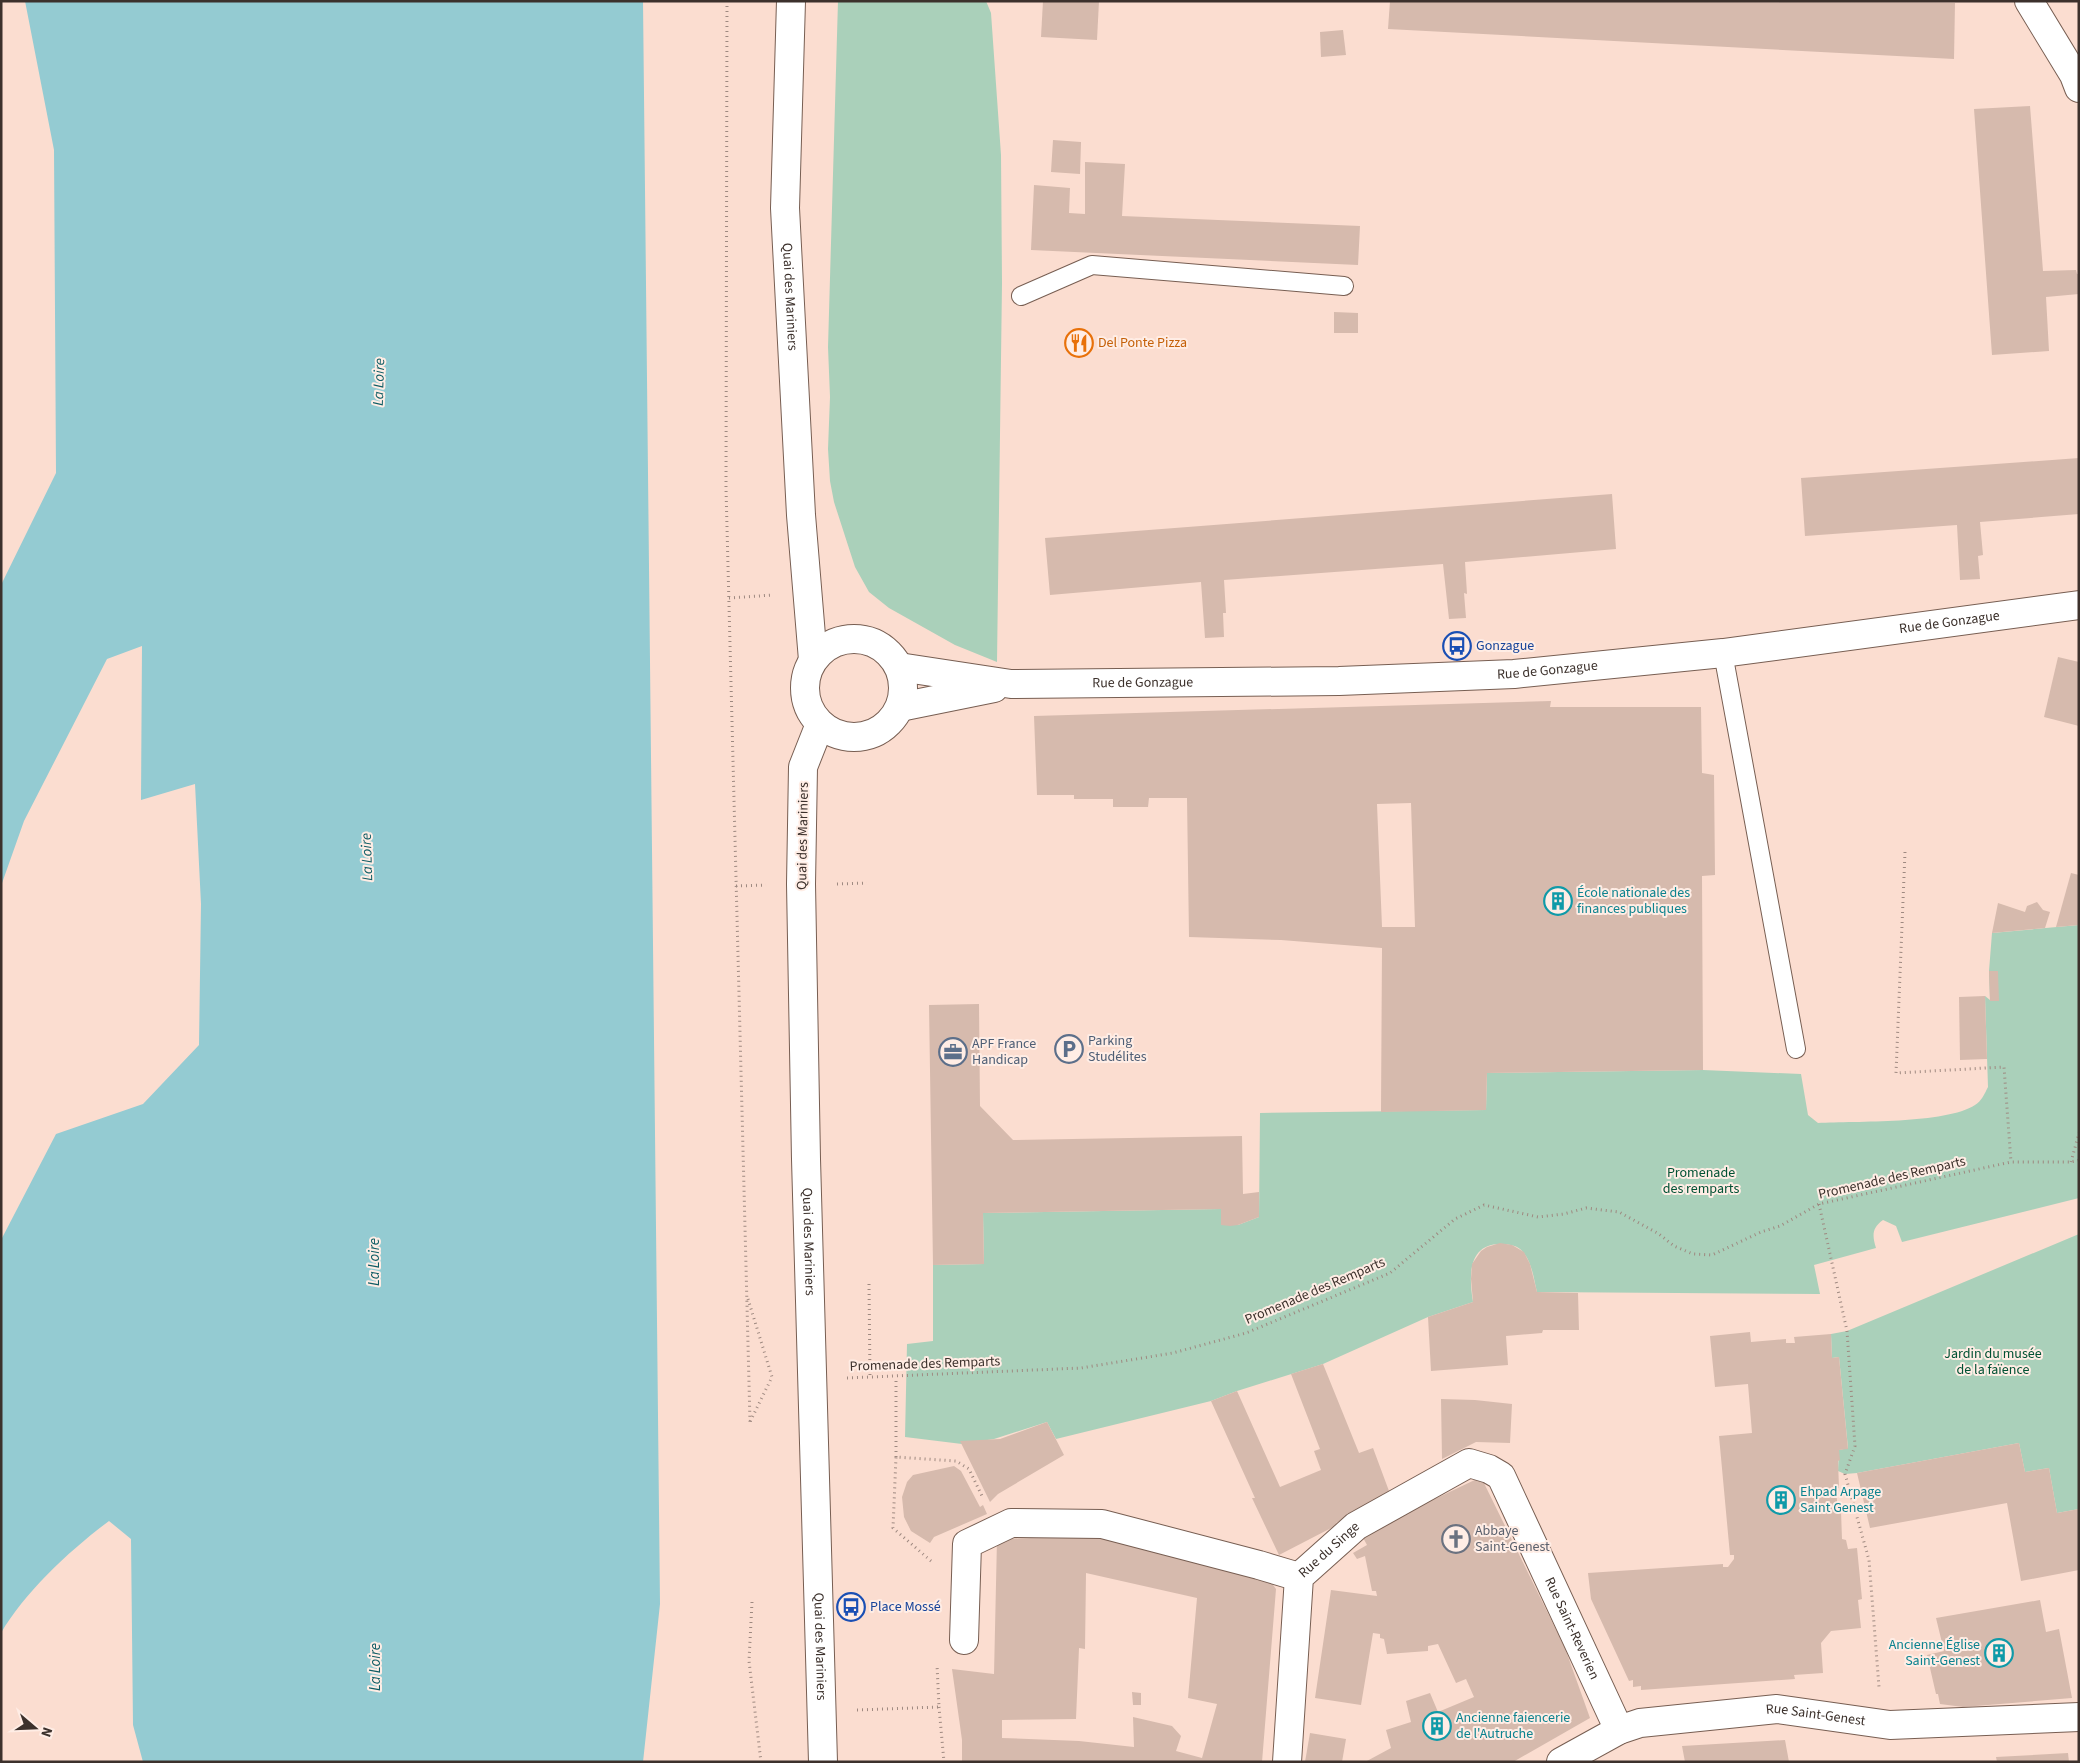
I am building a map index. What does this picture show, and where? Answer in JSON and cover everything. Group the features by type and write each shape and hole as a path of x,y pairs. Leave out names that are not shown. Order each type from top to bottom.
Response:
{"main road":[{"name":"Quai des Mariniers","path":"791,1 785,208 806,592 813,660"},
{"path":"2029,1 2074,75 2079,88"},
{"path":"806,592 839,641"},
{"name":"Rue de Gonzague","path":"899,667 1011,684 1339,681 1514,674 1723,653 2079,605"},
{"path":"854,638 867,640 881,646 892,655 899,667 903,680 904,694 900,707 892,720 880,730 866,736 850,738 834,733 820,724 810,711 806,698 804,685 813,660 820,652 839,641 854,638"},
{"name":"Rue de Gonzague","path":"900,707 1011,684"},
{"name":"Quai des Mariniers","path":"820,724 804,766 802,884 806,1159 823,1762"},
{"name":"Rue du Singe","path":"1286,1762 1299,1577 1356,1526 1469,1463"},
{"name":"Rue Saint-Reverien","path":"1469,1463 1489,1469 1501,1476 1619,1730"},
{"path":"964,1640 967,1544 1011,1524 1102,1524 1299,1577"},
{"name":"Rue Saint-Genest","path":"1561,1762 1619,1730 1640,1723 1777,1709 1890,1724 2079,1717"}],"lane":[{"path":"1022,296 1092,265 1344,286"},
{"path":"1723,653 1796,1049"}],"path":[{"path":"727,1 726,488 750,1422 772,1377 747,1293"},
{"path":"729,598 806,592"},
{"path":"1904,852 1896,1073 2004,1067 2011,1162"},
{"path":"736,886 766,885"},
{"path":"2071,1162 2079,1133"},
{"name":"Promenade des Remparts","path":"812,1379 1081,1368 1173,1354 1237,1335 1390,1273 1455,1219 1484,1205 1538,1218 1586,1208 1619,1212 1659,1234 1674,1246 1693,1254 1712,1255 1761,1232 1780,1226 1819,1204 2011,1162 2071,1162 2079,1160"},
{"path":"1819,1204 1847,1331 1855,1446 1845,1474 1869,1560 1879,1692 1874,1723"},
{"path":"869,1284 870,1378"},
{"path":"896,1377 896,1458 893,1528 932,1562"},
{"path":"896,1458 956,1460"},
{"path":"752,1602 749,1661 761,1762"},
{"path":"937,1663 944,1762"},
{"path":"857,1710 939,1707"}],"green space":[{"path":"838,1 986,1 991,13 1001,155 1002,283 997,662 955,645 889,608 869,592 855,567 834,502 830,481 828,449 830,397 828,347"},
{"name":"Promenade des remparts","path":"2079,925 2079,1198 1902,1242 1896,1226 1883,1220 1874,1232 1876,1248 1814,1265 1820,1294 1537,1292 1531,1266 1521,1250 1508,1244 1491,1245 1482,1249 1476,1255 1473,1263 1471,1282 1473,1302 1428,1317 1323,1364 1211,1401 1056,1439 1047,1422 994,1439 962,1444 905,1437 907,1344 933,1341 933,1265 984,1264 983,1213 1221,1209 1221,1225 1238,1225 1259,1217 1260,1113 1486,1110 1487,1073 1703,1070 1801,1074 1808,1115 1818,1123 1922,1119 1943,1116 1977,1104 1988,1087 1985,996 1990,1000 1989,971 1992,933"},
{"name":"Jardin du musée de la faïence","path":"2079,1234 2079,1509 2057,1513 2049,1468 2025,1472 2019,1443 1857,1473 1845,1474 1838,1471 1839,1450 1848,1448 1839,1357 1832,1358 1831,1334 1847,1331"}],"water":[{"name":"La Loire","path":"25,1 643,1 660,1604 643,1762 143,1762 133,1725 131,1539 109,1521 49,1572 23,1602 1,1633 1,1240 56,1134 143,1104 199,1045 201,904 195,784 141,800 142,646 107,659 24,821 1,886 1,585 56,473 54,150"}],"building":[{"path":"1043,1 1099,1 1097,40 1041,37"},
{"path":"1390,1 1955,3 1954,59 1388,29"},
{"path":"1343,30 1346,55 1321,57 1320,32"},
{"path":"2030,106 2043,271 2076,270 2077,274 2079,274 2079,294 2046,297 2049,351 1992,355 1974,109"},
{"path":"1053,140 1081,142 1080,174 1051,172"},
{"path":"1085,162 1125,164 1122,216 1360,226 1358,265 1031,250 1034,185 1070,188 1069,213 1085,214"},
{"path":"1334,312 1358,313 1358,333 1334,333"},
{"path":"2079,458 2079,514 1980,522 1983,555 1978,556 1980,579 1960,580 1957,525 1805,536 1801,478"},
{"path":"1612,494 1616,549 1465,562 1467,594 1464,593 1466,618 1449,619 1443,564 1224,580 1226,613 1223,613 1224,637 1205,638 1201,582 1050,595 1045,538"},
{"path":"2058,657 2079,662 2079,726 2044,717"},
{"name":"École nationale des finances publiques","path":"1551,701 1550,707 1701,707 1702,773 1714,775 1715,875 1702,876 1703,1070 1487,1073 1486,1110 1381,1112 1382,948 1281,940 1189,937 1187,798 1149,798 1148,807 1113,807 1113,799 1074,799 1074,795 1037,795 1034,716","holes":["1411,803 1415,927 1382,927 1377,804"]},
{"path":"2071,873 2079,875 2079,925 2056,927"},
{"path":"2037,902 2043,910 2050,912 2045,928 1992,933 1998,903 2025,912 2027,906"},
{"path":"1989,971 1998,971 1999,1001 1990,1001"},
{"path":"1985,996 1987,1059 1960,1060 1959,997"},
{"path":"979,1004 980,1106 1013,1140 1242,1136 1243,1194 1259,1192 1259,1217 1230,1226 1221,1225 1221,1209 983,1213 984,1264 933,1265 929,1005"},
{"path":"1500,1243 1512,1245 1524,1252 1530,1264 1537,1292 1578,1293 1579,1330 1543,1330 1542,1333 1506,1336 1508,1365 1431,1371 1428,1317 1473,1302 1472,1264 1481,1251"},
{"name":"Ehpad Arpage Saint Genest","path":"1750,1332 1751,1342 1786,1339 1786,1343 1795,1343 1794,1337 1831,1334 1832,1358 1839,1357 1848,1449 1839,1450 1839,1488 1836,1489 1838,1512 1841,1511 1842,1539 1846,1540 1848,1549 1857,1548 1862,1599 1858,1600 1861,1628 1831,1631 1821,1643 1823,1673 1794,1675 1795,1679 1641,1690 1641,1686 1633,1687 1633,1680 1629,1681 1591,1599 1588,1573 1723,1564 1723,1567 1728,1567 1734,1559 1734,1555 1730,1555 1719,1436 1752,1433 1748,1384 1715,1387 1710,1336"},
{"path":"1323,1364 1359,1453 1373,1448 1389,1491 1336,1523 1337,1525 1279,1555 1252,1498 1255,1498 1211,1401 1237,1391 1280,1487 1321,1470 1314,1451 1320,1449 1291,1374"},
{"path":"1441,1399 1512,1404 1510,1443 1476,1442 1442,1459"},
{"path":"1047,1422 1064,1455 998,1494 990,1502 960,1441 1000,1439"},
{"path":"2019,1443 2025,1472 2049,1468 2057,1513 2079,1509 2079,1570 2021,1581 2007,1503 1870,1528 1857,1473"},
{"path":"954,1466 961,1471 980,1507 983,1505 987,1514 934,1537 930,1543 911,1531 904,1517 902,1497 907,1482 913,1475"},
{"path":"1481,1477 1565,1648 1590,1718 1513,1762 1365,1762 1391,1748 1386,1730 1411,1722 1406,1701 1430,1693 1438,1712 1474,1697 1466,1679 1456,1683 1438,1644 1428,1646 1428,1651 1387,1654 1384,1639 1380,1638 1380,1634 1373,1633 1361,1705 1315,1698 1331,1590 1377,1596 1376,1591 1372,1591 1365,1556 1357,1559 1353,1553 1367,1545 1361,1534"},
{"path":"1092,1536 1268,1578 1276,1589 1262,1762 962,1762 962,1740 952,1669 994,1674 997,1539","holes":["1086,1573 1197,1598 1188,1698 1217,1704 1202,1758 1176,1751 1181,1736 1172,1726 1133,1717 1134,1747 1079,1741 1002,1738 1002,1720 1076,1719 1079,1648 1085,1649"]},
{"name":"Ancienne Église Saint-Genest","path":"2040,1600 2046,1632 2059,1629 2072,1698 1963,1707 1940,1704 1927,1655 1944,1651 1936,1618"},
{"path":"1132,1692 1141,1693 1141,1705 1133,1705"},
{"path":"1310,1733 1346,1739 1342,1762 1305,1762"},
{"path":"1785,1740 1789,1762 1685,1762 1682,1746"},
{"path":"2068,1753 2069,1762 1997,1762 1996,1757"}],"place":[{"name":"Del Ponte Pizza","path":"1079,343"},
{"name":"Gonzague","path":"1457,646"},
{"name":"École nationale des finances publiques","path":"1558,901"},
{"name":"Parking Studélites","path":"1069,1049"},
{"name":"APF France Handicap","path":"953,1052"},
{"name":"Ehpad Arpage Saint Genest","path":"1781,1500"},
{"name":"Abbaye Saint-Genest","path":"1456,1539"},
{"name":"Place Mossé","path":"851,1607"},
{"name":"Ancienne Église Saint-Genest","path":"1999,1653"},
{"name":"Ancienne faiencerie de l'Autruche","path":"1437,1726"}]}
